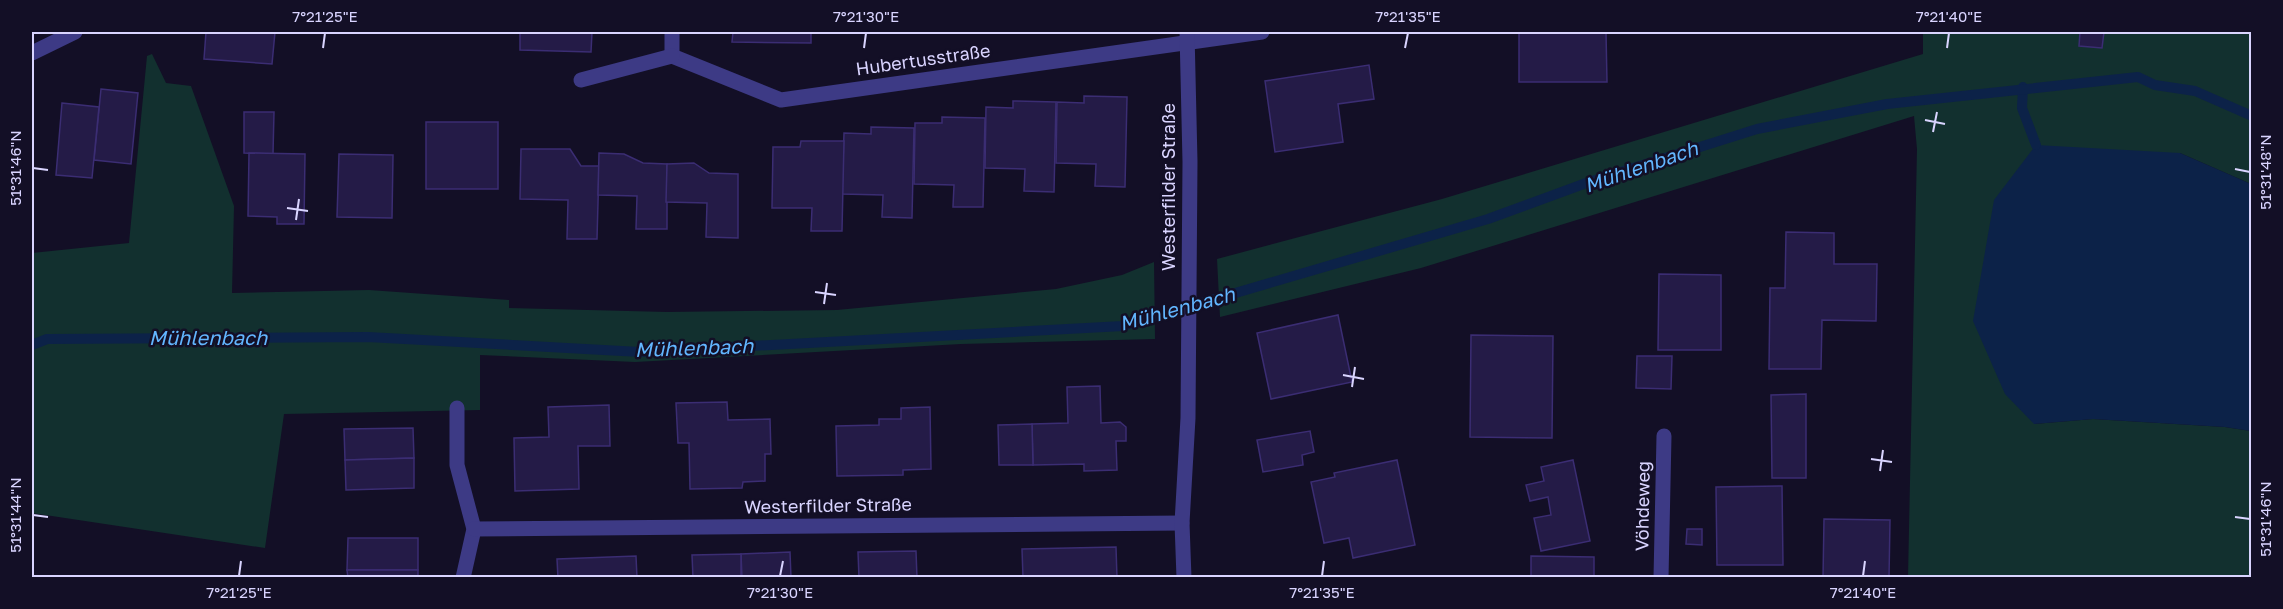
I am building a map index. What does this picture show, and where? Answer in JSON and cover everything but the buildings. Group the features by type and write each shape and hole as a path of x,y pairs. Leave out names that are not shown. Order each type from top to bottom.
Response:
{"street":[{"path":"32,53 75,32"},
{"path":"580,80 672,56 672,32"},
{"name":"Hubertusstraße","path":"672,56 781,100 1187,37 1262,32"},
{"name":"Westerfilder Straße","path":"1184,578 1182,523 1188,418 1190,162 1187,37"},
{"path":"457,408 457,465 474,529 463,578"},
{"name":"Vöhdeweg","path":"1661,578 1664,436"},
{"name":"Westerfilder Straße","path":"474,529 1182,523"}],"green space":[{"path":"1923,32 2251,32 2251,184 2180,153 2034,424 2093,419 2225,427 2251,431 2251,577 1908,577 1917,149 1914,116 1421,268 1220,317 1217,259 1442,199 1923,54"},
{"path":"152,54 166,83 191,86 234,206 232,293 369,290 509,300 509,308 667,312 837,310 1056,289 1122,275 1154,262 1155,339 961,344 635,362 480,355 480,410 284,414 265,548 32,513 32,253 129,243 147,56"}],"water":[{"path":"2036,145 2180,153 2251,184 2251,431 2225,427 2093,419 2034,424 2005,394 1973,321 1994,200"}],"waterway":[{"name":"Mühlenbach","path":"32,345 47,339 368,337 640,352 1123,326 1488,219 1589,182 1757,129 1887,104 2138,77 2155,85 2195,91 2252,116"},
{"path":"2023,87 2022,108 2036,145"}]}
